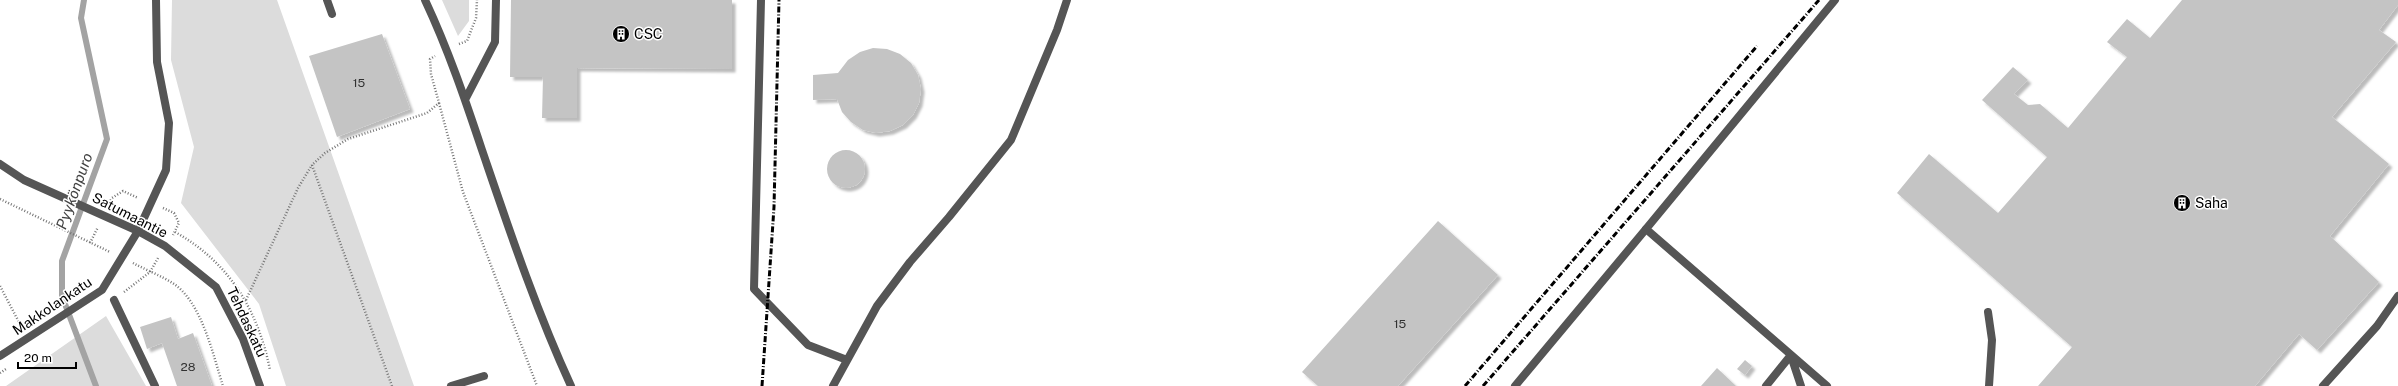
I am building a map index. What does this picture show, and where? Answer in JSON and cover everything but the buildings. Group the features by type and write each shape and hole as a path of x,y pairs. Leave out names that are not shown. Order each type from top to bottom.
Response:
{"street":[{"name":"Makkolankatu","path":"0,356 102,290 138,231 166,170 169,124 157,62 156,0"},
{"path":"327,0 332,14"},
{"path":"425,0 466,98 482,150 553,347 571,386"},
{"path":"466,98 496,42 496,0"},
{"path":"761,0 754,289 808,345 847,360"},
{"path":"833,386 877,306 910,262 949,217 1011,140 1057,30 1067,0"},
{"path":"1515,386 1835,0"},
{"name":"Satumaantie","path":"0,164 24,180 138,231 183,259"},
{"path":"1646,229 1827,386"},
{"name":"Tehdaskatu","path":"183,259 216,287 243,339 260,386"},
{"path":"2323,386 2377,326 2398,296"},
{"path":"114,300 155,386"},
{"path":"1988,312 1992,340 1989,386"},
{"path":"1766,386 1791,355"},
{"path":"1791,355 1802,386"},
{"path":"451,386 484,376"}],"path":[{"path":"477,0 476,18 467,41 430,59 430,74 463,192 537,386"},
{"path":"246,300 298,188 312,165 325,153 348,140 427,113 439,103"},
{"path":"312,165 392,386"},
{"path":"0,199 174,284 188,297 196,310 223,386"},
{"path":"0,286 27,339"}],"shaded area":[{"path":"172,0 277,0 414,386 286,386 259,304 181,203 194,147 171,60"},
{"path":"442,0 469,0 469,21 458,36"},
{"path":"106,316 146,386 6,386"}],"waterway":[{"name":"Pyykönpuro","path":"84,0 81,18 107,139 62,261 62,296 96,386"}],"railway":[{"path":"762,386 774,207 779,0"},
{"path":"1483,386 1819,0"},
{"path":"1465,386 1757,46"}],"place":[{"name":"CSC","path":"621,34"},
{"name":"Saha","path":"2182,203"}]}
